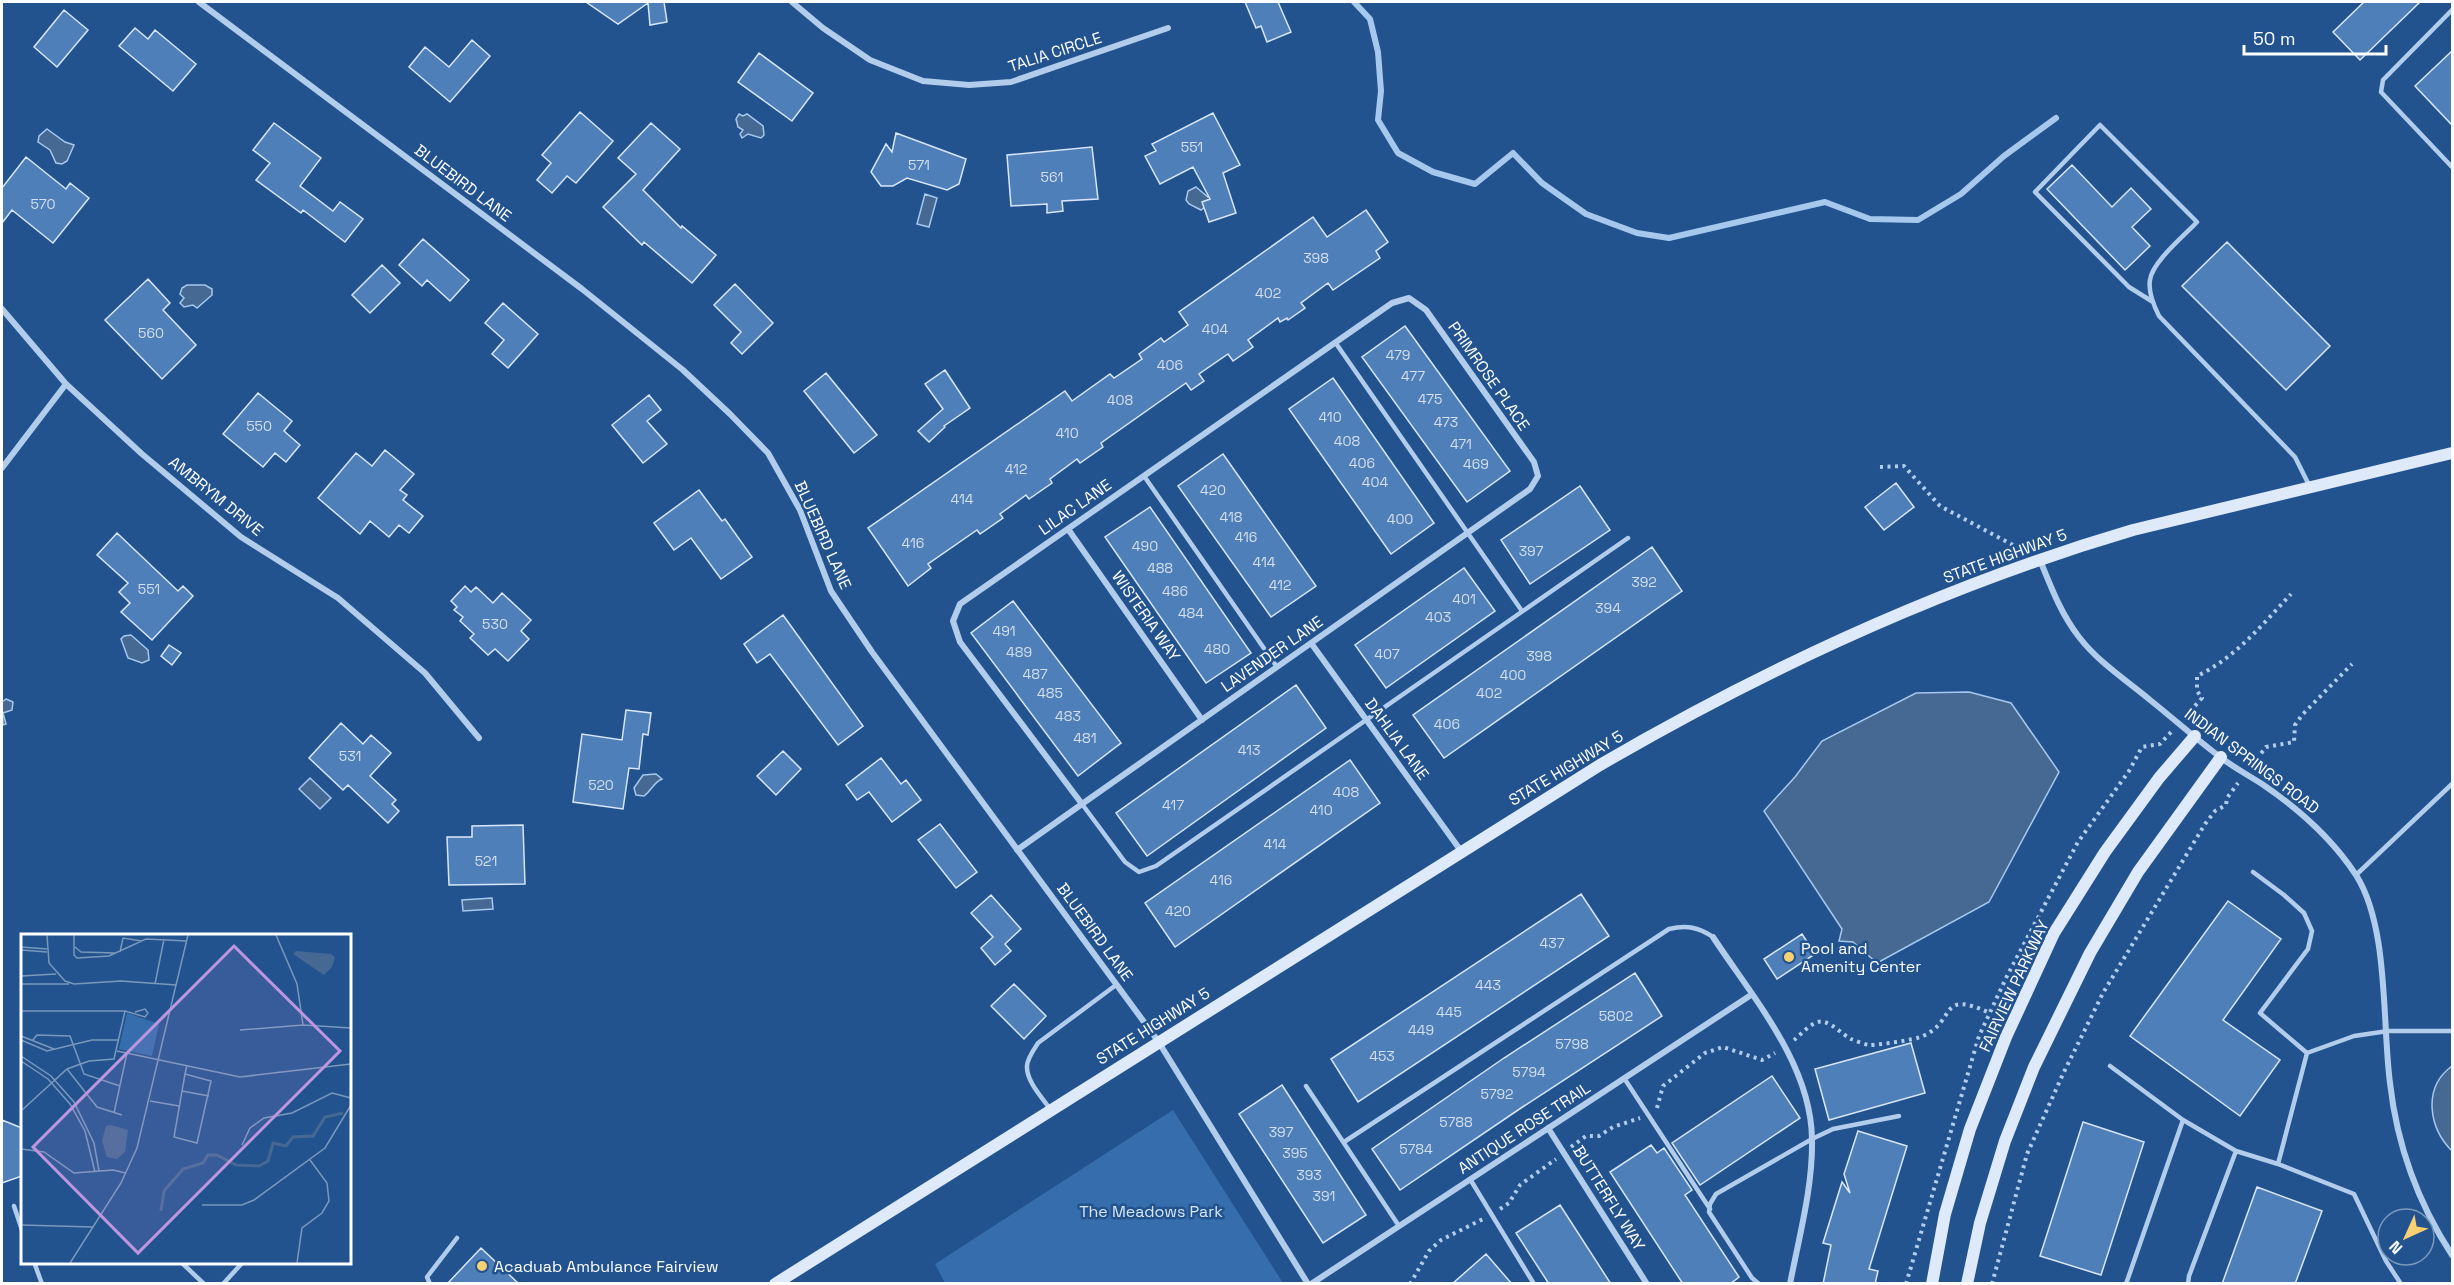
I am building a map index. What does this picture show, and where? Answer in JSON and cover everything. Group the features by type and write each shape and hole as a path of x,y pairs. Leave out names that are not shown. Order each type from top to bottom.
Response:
{"main road":[{"name":"STATE HIGHWAY 5","path":"775,1284 1461,851 1673,723 1819,648 1936,598 2040,560 2133,530 2452,453"},
{"name":"FAIRVIEW PARKWAY","path":"1932,1284 1945,1214 1970,1129 2006,1037 2054,933 2105,852 2159,778 2195,735"},
{"path":"1967,1284 1980,1223 2002,1151 2034,1066 2090,953 2138,872 2221,758"}],"street":[{"name":"BLUEBIRD LANE","path":"199,2 591,296 683,370 768,453 800,510 831,591 872,652 1158,1041 1310,1284"},
{"name":"TALIA CIRCLE","path":"792,2 823,28 870,60 923,81 969,85 1011,82 1168,28"},
{"name":"LILAC LANE","path":"1082,804 960,642 953,621 960,604 1392,303 1409,298"},
{"name":"PRIMROSE PLACE","path":"1409,298 1426,310 1534,462 1538,476"},
{"name":"AMBRYM DRIVE","path":"2,309 66,384 142,454 241,537 338,598 425,673 479,738"},
{"path":"2,468 66,384"},
{"name":"LAVENDER LANE","path":"1017,850 1530,489 1538,476"},
{"name":"WISTERIA WAY","path":"1068,529 1202,720"},
{"name":"INDIAN SPRINGS ROAD","path":"2040,560 2060,608 2079,638 2114,671 2221,758 2303,814 2335,847 2356,875 2374,918 2388,1031 2389,1080 2396,1128 2415,1185 2438,1234 2452,1255"},
{"name":"DAHLIA LANE","path":"1311,643 1461,851"},
{"path":"1713,937 1784,1047 1801,1084 1809,1112 1812,1139 1810,1173 1790,1284"},
{"name":"ANTIQUE ROSE TRAIL","path":"1310,1284 1751,994"},
{"name":"BUTTERFLY WAY","path":"1548,1128 1647,1284"}],"lane":[{"path":"2452,10 2383,80 2381,92 2452,167"},
{"path":"2153,302 2129,287 2035,192 2100,125 2197,222 2162,259 2150,279 2153,302 2159,316 2195,356 2295,457 2310,487"},
{"path":"1335,342 1522,611"},
{"path":"1144,476 1277,667"},
{"path":"1082,804 1125,862 1139,872 1156,867 1365,719 1628,538"},
{"path":"2356,875 2452,784"},
{"path":"2253,872 2284,894 2304,913 2312,931 2308,949 2260,1013 2307,1053"},
{"path":"1344,1143 1669,929 1692,927 1713,937"},
{"path":"1051,1110 1031,1080 1027,1066 1030,1056 1038,1043 1116,985"},
{"path":"2307,1053 2354,1036 2388,1031 2452,1031"},
{"path":"2278,1164 2307,1053"},
{"path":"2110,1066 2183,1120 2236,1151 2278,1164 2354,1194 2386,1261 2401,1284"},
{"path":"1624,1078 1710,1209 1709,1212 1758,1284"},
{"path":"1306,1086 1399,1226"},
{"path":"1710,1209 1716,1194 1812,1139 1833,1130 1899,1116"},
{"path":"2126,1284 2183,1120"},
{"path":"2188,1284 2188,1276 2236,1151"},
{"path":"1470,1179 1534,1284"},
{"path":"14,1206 21,1227"},
{"path":"430,1284 427,1277 457,1238"},
{"path":"34,1264 42,1284"},
{"path":"182,1264 204,1284"},
{"path":"223,1284 242,1264"}],"path":[{"path":"1880,467 1904,466 1940,506 2040,560"},
{"path":"1992,1284 2027,1154 2103,993 2205,824 2215,811 2226,805 2228,798 2245,773 2266,747 2294,742 2295,725 2301,715 2352,664"},
{"path":"1410,1284 1429,1251 1441,1240 1491,1215 1509,1203 1520,1185 1586,1136 1599,1136 1613,1127 1648,1114 1659,1106 1663,1086 1705,1053 1723,1047 1762,1060 1784,1047 1813,1023 1824,1022 1852,1040 1869,1045 1922,1037 1932,1030 1957,1003 1970,1004 1989,1013"}],"green space":[{"name":"The Meadows Park","path":"1173,1110 1283,1283 945,1283 935,1264"}],"shaded area":[{"path":"739,114 743,116 747,114 763,126 764,135 761,138 748,134 742,138 740,134 743,130 738,127 736,119"},
{"path":"47,129 65,142 74,145 67,161 62,164 56,163 50,150 38,142 39,136"},
{"path":"1196,187 1208,197 1213,193 1224,192 1201,210 1186,200 1188,191"},
{"path":"925,194 937,198 929,227 917,224"},
{"path":"187,285 205,285 212,289 212,295 197,308 193,305 184,307 180,303 184,298 180,294 182,288"},
{"path":"131,635 148,650 149,660 142,663 128,658 121,639"},
{"path":"1969,692 2011,703 2059,772 1989,902 1877,963 1853,942 1839,941 1842,929 1764,811 1795,777 1822,741 1916,693"},
{"path":"6,699 13,702 12,710 3,713 6,724 3,725 2,702"},
{"path":"656,774 662,779 644,796 636,795 634,788 643,775"},
{"path":"310,778 331,798 320,809 299,789"},
{"path":"492,898 493,909 463,911 462,900"},
{"path":"2452,1066 2452,1151 2438,1131 2432,1108 2436,1085 2442,1075"}],"building":[{"path":"586,2 664,2 667,22 650,25 648,3 618,24"},
{"path":"1245,2 1278,2 1291,32 1267,42 1261,26 1256,28"},
{"path":"2364,2 2420,2 2360,60 2333,32"},
{"path":"64,10 88,30 57,67 34,47"},
{"path":"135,28 148,39 155,30 196,64 173,91 119,46"},
{"path":"472,40 490,56 450,102 409,67 425,47 449,67"},
{"path":"2452,51 2452,125 2415,86"},
{"path":"759,53 813,93 792,121 738,82"},
{"path":"580,112 613,141 576,183 567,176 552,193 537,180 551,163 542,155"},
{"path":"1213,113 1240,165 1223,173 1236,213 1209,222 1202,202 1210,199 1193,167 1160,184 1145,156 1156,151 1152,144"},
{"path":"274,123 321,158 300,186 333,211 340,202 363,219 345,242 303,210 301,213 256,180 270,163 253,150"},
{"path":"651,123 680,149 643,190 681,228 682,226 716,255 692,283 644,242 642,245 603,207 636,174 618,158"},
{"path":"896,133 966,159 959,184 947,190 907,178 893,186 881,186 871,172 886,144 892,152"},
{"path":"1092,147 1098,199 1062,201 1063,211 1047,213 1047,204 1011,206 1007,155"},
{"path":"26,157 66,189 70,183 89,198 53,243 12,210 2,223 2,188"},
{"path":"2072,165 2112,207 2131,188 2151,209 2132,227 2150,246 2125,270 2047,189"},
{"path":"1366,210 1388,242 1376,251 1380,258 1333,290 1328,283 1301,303 1305,308 1288,320 1287,318 1280,322 1278,318 1248,340 1253,347 1233,361 1228,354 1199,374 1204,381 1191,390 1186,383 1101,443 1103,447 1080,463 1077,459 1050,479 1052,483 1029,499 1026,495 1000,514 1003,518 980,534 977,530 928,564 931,568 908,586 868,528 1065,391 1072,401 1110,374 1114,378 1142,359 1139,354 1161,338 1164,342 1188,325 1179,312 1313,217 1327,237"},
{"path":"423,239 469,280 450,301 427,280 422,286 399,265"},
{"path":"2227,242 2330,346 2286,390 2182,286"},
{"path":"382,265 400,283 370,313 352,295"},
{"path":"148,279 170,303 163,310 196,345 162,379 105,320"},
{"path":"735,284 773,323 742,354 731,343 741,332 714,305"},
{"path":"503,303 538,334 508,368 492,354 504,340 485,323"},
{"path":"1405,326 1510,471 1467,502 1362,357"},
{"path":"945,370 970,408 944,426 929,442 918,431 943,409 925,384"},
{"path":"826,373 877,435 854,453 804,391"},
{"path":"1333,378 1434,523 1391,554 1289,409"},
{"path":"258,393 292,421 284,431 300,445 286,462 275,453 263,467 223,434"},
{"path":"649,395 661,410 647,421 667,444 643,463 612,425"},
{"path":"385,450 414,474 400,490 407,495 403,500 423,516 409,533 399,525 389,537 370,521 360,534 318,498 356,453 372,466"},
{"path":"1223,454 1316,586 1271,617 1178,486"},
{"path":"1896,483 1914,507 1884,530 1865,507"},
{"path":"1580,486 1610,530 1530,584 1501,540"},
{"path":"699,490 722,521 725,519 752,557 721,579 691,538 674,550 654,523"},
{"path":"1150,507 1251,653 1206,683 1105,537"},
{"path":"117,533 178,591 183,586 193,596 152,640 121,612 130,603 119,592 128,583 97,555"},
{"path":"1652,547 1682,591 1444,758 1413,715"},
{"path":"1464,568 1495,611 1386,688 1355,645"},
{"path":"465,586 471,592 476,587 493,603 502,593 531,620 521,631 529,639 508,661 495,649 488,655 470,638 474,634 460,621 463,617 454,610 457,607 451,601"},
{"path":"1013,601 1121,743 1078,776 971,633"},
{"path":"783,615 863,726 838,745 770,654 757,663 744,644"},
{"path":"169,645 181,653 172,665 161,656"},
{"path":"1296,685 1326,728 1147,856 1116,813"},
{"path":"626,710 651,713 648,735 643,734 639,769 629,768 623,809 573,802 582,734 622,740"},
{"path":"341,723 363,744 371,735 391,753 370,776 396,800 392,804 399,811 388,823 348,785 343,790 309,758"},
{"path":"783,751 801,769 776,795 757,776"},
{"path":"881,758 901,784 906,780 921,800 892,822 869,792 857,800 846,785"},
{"path":"1350,760 1380,803 1175,947 1145,903"},
{"path":"940,824 977,872 956,888 918,840"},
{"path":"523,825 525,884 449,885 447,837 472,837 472,826"},
{"path":"1581,894 1609,936 1358,1102 1331,1059"},
{"path":"991,895 1021,929 1005,944 1011,951 995,965 981,948 993,937 971,913"},
{"path":"2228,901 2281,939 2223,1020 2280,1060 2240,1116 2130,1036"},
{"name":"Pool and Amenity Center","path":"1802,934 1815,954 1777,979 1764,959"},
{"path":"1635,973 1662,1016 1400,1190 1372,1149 1504,1058"},
{"path":"1014,984 1046,1016 1024,1039 991,1006"},
{"path":"1911,1043 1925,1093 1829,1120 1815,1069"},
{"path":"1772,1076 1800,1118 1700,1185 1672,1143"},
{"path":"1282,1085 1366,1215 1323,1243 1239,1114"},
{"path":"2,1120 21,1128 21,1176 2,1183"},
{"path":"2083,1122 2144,1142 2101,1275 2040,1256"},
{"path":"1858,1131 1907,1146 1869,1269 1878,1271 1875,1284 1823,1284 1831,1245 1823,1243 1842,1182 1850,1193 1844,1174"},
{"path":"1651,1145 1657,1153 1664,1148 1692,1190 1685,1195 1739,1277 1730,1284 1683,1284 1610,1172"},
{"path":"2257,1187 2322,1211 2295,1284 2222,1284"},
{"path":"1560,1205 1611,1284 1549,1284 1516,1233"},
{"name":"Acaduab Ambulance Fairview","path":"481,1248 519,1284 447,1284"},
{"path":"1486,1254 1512,1284 1452,1284"}],"waterway":[{"path":"1354,2 1370,19 1378,52 1381,91 1378,120 1398,153 1433,172 1475,184 1513,153 1542,183 1586,214 1637,233 1669,238 1825,202 1870,219 1918,220 1961,194 2004,156 2056,118"}],"place":[{"name":"Pool and Amenity Center","path":"1789,957"},
{"name":"Acaduab Ambulance Fairview","path":"482,1266"}]}
